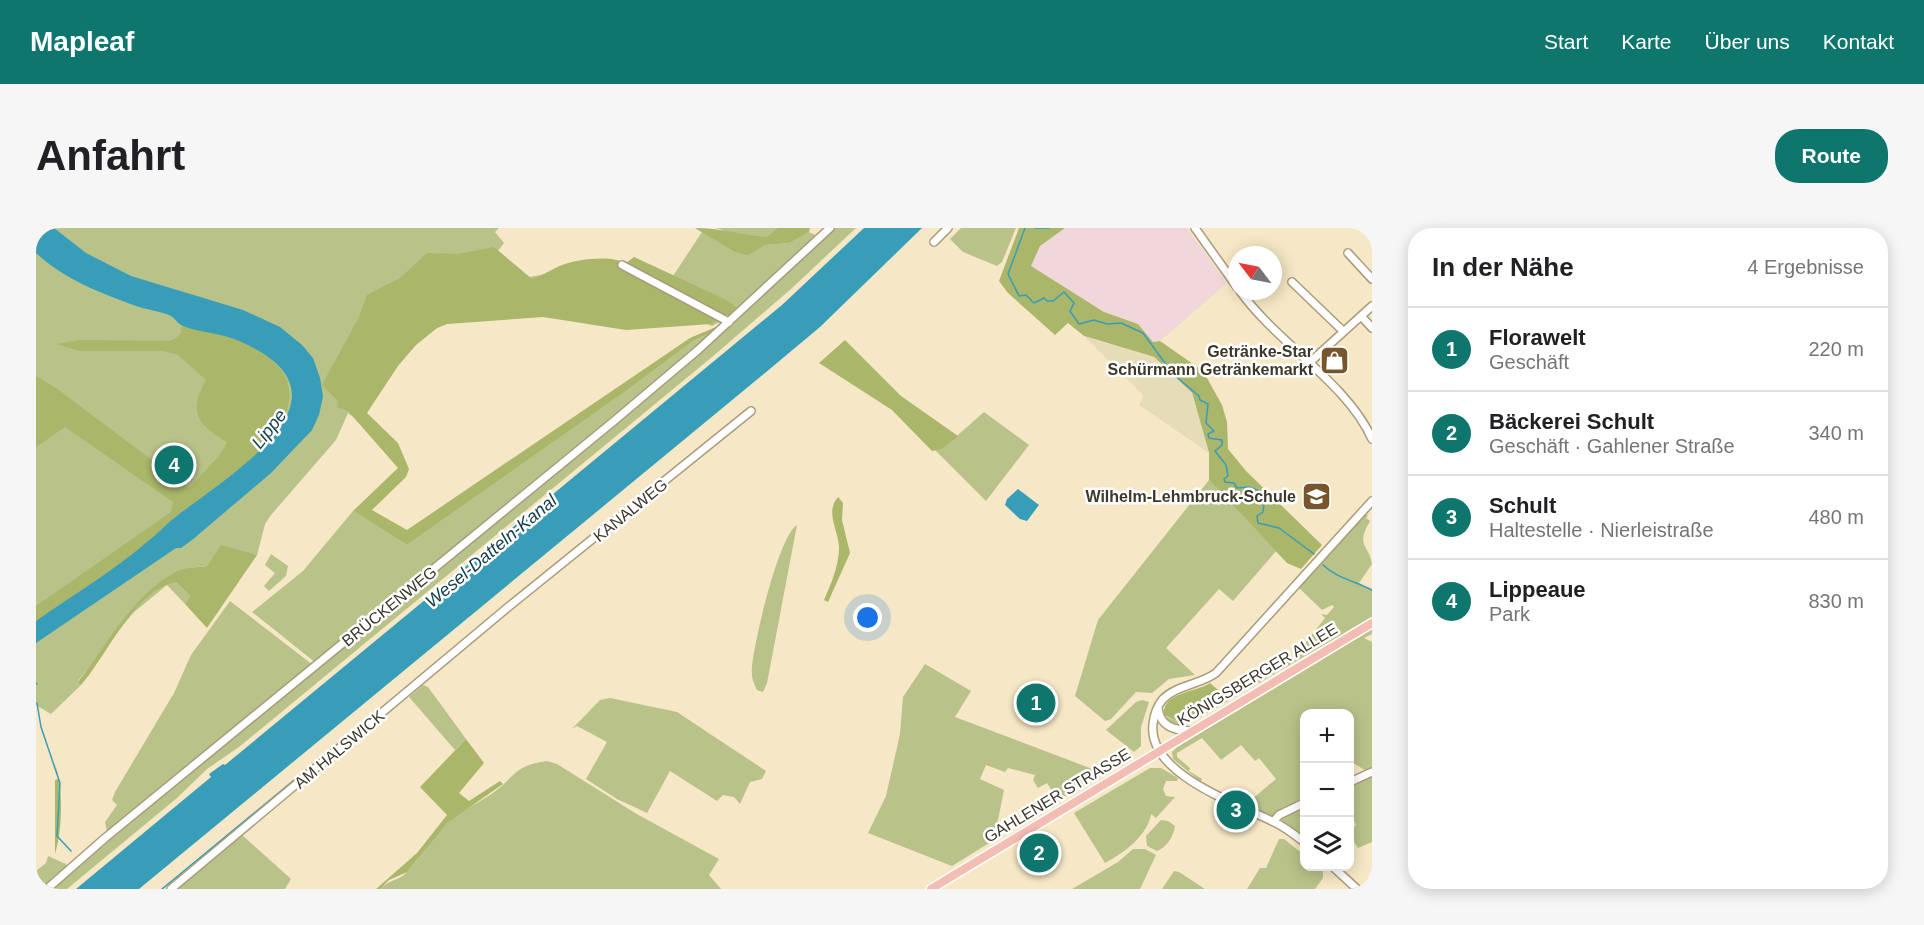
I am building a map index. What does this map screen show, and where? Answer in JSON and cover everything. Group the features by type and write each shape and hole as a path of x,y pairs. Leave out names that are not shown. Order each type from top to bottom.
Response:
{"main road":[{"name":"KÖNIGSBERGER ALLEE","path":"1158,750 1372,623"},
{"name":"GAHLENER STRASSE","path":"931,889 1158,750"}],"street":[{"name":"BRÜCKENWEG","path":"47,889 105,838 614,422 830,228"},
{"path":"934,242 948,228"},
{"path":"1195,228 1228,274"},
{"path":"1348,253 1372,279"},
{"path":"621,265 729,321"},
{"path":"1292,282 1343,331"},
{"path":"1248,300 1270,327 1352,407 1372,439"},
{"path":"1308,364 1372,306"},
{"path":"1361,316 1372,328"},
{"name":"KANALWEG","path":"507,608 751,411"},
{"path":"1300,839 1274,821 1212,792 1173,766 1158,750 1152,733 1158,705 1176,690 1198,684 1216,673 1372,501"},
{"name":"AM HALSWICK","path":"171,889 507,608"},
{"path":"1158,705 1162,721 1168,727 1190,731"},
{"path":"1354,780 1372,772"},
{"path":"1274,821 1279,815 1300,805"},
{"path":"1337,871 1357,889"}],"shaded area":[{"path":"1065,228 1187,228 1227,283 1160,341 1153,342 1138,324 1104,312 1031,266 1040,246"}],"green space":[{"path":"36,228 499,228 495,232 504,243 497,252 496,250 495,255 529,277 611,263 613,260 620,263 622,261 727,312 721,321 712,326 704,323 562,315 462,321 437,328 402,358 356,419 348,413 336,440 265,524 257,555 219,549 207,566 191,568 176,582 190,596 185,604 167,585 133,613 78,681 81,685 51,714 36,705"},
{"path":"695,228 767,237 778,228 810,228 809,232 790,243 766,245 747,256 734,252"},
{"path":"716,228 782,228 766,238 758,239 742,237"},
{"path":"834,228 856,228 791,289 712,357 239,747 207,769 177,798 67,889 50,889 735,319"},
{"path":"961,228 1016,228 1002,262 997,266 963,252 950,239"},
{"path":"1019,228 1065,228 1040,246 1031,266 1104,312 1138,324 1153,342 1160,341 1203,371 1222,405 1227,422 1228,449 1246,471 1322,545 1301,569 1287,563 1209,480 1209,453 1192,393 1154,357 1084,336 1068,323 1055,335 1008,293 999,281"},
{"path":"702,232 734,252 747,256 766,245 790,243 809,232 819,237 739,309 729,301 673,276"},
{"path":"494,247 532,279 576,261 612,259 626,263 634,257 729,301 739,309 732,315 724,315 711,324 626,330 543,317 447,324 437,328 416,345 398,366 367,413 398,443 409,469 406,477 372,510 407,530 690,338 723,324 715,331 693,341 622,394 407,545 353,511 398,468 348,411 337,407 338,401 322,385 359,317 367,295 400,278 427,253 458,254"},
{"path":"181,326 218,334 237,341 256,349 272,360 284,374 289,390 287,410 281,427 260,452 178,515 151,540 36,621 36,606 171,512 173,502 65,427 36,447 36,376 56,388 189,488 220,455 227,442 202,423 198,416 197,401 206,380 178,355 164,351 80,351 56,344 80,340 170,341 179,335"},
{"path":"715,331 316,663 252,612 303,571 353,511 407,545 622,394 693,341"},
{"path":"845,340 901,396 958,436 942,449 932,451 892,410 819,363"},
{"path":"984,412 1029,445 986,501 935,450 942,449"},
{"path":"1209,480 1276,551 1233,601 1219,589 1166,648 1195,675 1169,679 1152,693 1136,692 1111,719 1105,721 1075,696 1098,620"},
{"path":"838,497 843,503 842,520 850,553 828,602 824,600 836,570 839,550 832,516 834,503"},
{"path":"1363,515 1368,515 1366,518 1370,521 1363,541 1372,564 1359,583 1372,590 1372,617 1192,722 1179,727 1167,721 1164,716 1179,722 1206,709 1308,650 1303,646 1325,618 1321,614 1327,615 1334,607 1332,605 1322,610 1298,587"},
{"path":"797,525 767,683 763,692 757,690 752,676 757,636 782,549"},
{"path":"221,545 257,555 207,628 185,604 190,596 176,582 161,587 135,610 91,673 81,685 78,682 121,622 145,595 178,571 207,566"},
{"path":"271,554 288,566 286,576 269,591 264,586 275,573 265,565"},
{"path":"230,601 313,665 107,832 105,822 117,805 112,800 115,792 174,693 191,655"},
{"path":"1372,629 1372,634 1364,638 1372,642 1372,770 1368,772 1354,763 1354,709 1300,709 1300,803 1272,816 1245,805 1276,779 1259,758 1255,761 1241,745 1221,760 1202,738 1177,753 1177,757 1190,768 1189,771 1202,779 1201,782 1173,759 1172,752"},
{"path":"925,664 971,691 955,717 1103,773 1058,801 1047,783 1038,788 1033,780 1035,775 1008,768 1005,772 986,765 980,779 1004,790 994,840 952,866 868,833 886,796 900,734 903,697"},
{"path":"1210,683 1226,697 1179,722 1164,715 1165,707 1174,697"},
{"path":"423,685 428,687 466,739 455,750 409,697"},
{"path":"610,698 677,712 766,771 762,779 750,782 740,804 734,797 723,795 717,801 670,771 647,813 617,799 586,779 607,742 577,726 572,729 600,700"},
{"path":"1142,700 1149,702 1141,727 1141,746 1134,752 1106,730 1136,702"},
{"path":"466,739 484,763 459,793 469,801 500,781 503,784 447,823 407,872 389,880 380,889 376,889 417,853 447,815 420,787"},
{"path":"547,761 557,764 635,813 719,859 709,875 721,889 380,889 406,873 436,835 452,819 490,795 520,769"},
{"path":"55,763 60,785 61,808 60,832 55,854 55,780 58,779"},
{"path":"1150,768 1161,768 1178,778 1177,781 1166,781 1163,789 1166,796 1175,797 1156,818 1151,814 1145,829 1134,843 1105,863 1074,813"},
{"path":"1372,773 1372,842 1358,848 1354,842 1356,825 1354,821 1354,781"},
{"path":"1300,806 1300,835 1281,821 1283,816"},
{"path":"1161,820 1168,821 1175,826 1169,841 1157,851 1147,846 1146,836"},
{"path":"242,835 291,879 285,889 178,889"},
{"path":"1279,839 1284,839 1300,852 1300,871 1323,871 1323,878 1315,889 1247,889 1260,868 1266,868"},
{"path":"1133,849 1145,849 1156,855 1140,889 1072,889 1118,862"},
{"path":"48,856 66,864 67,869 45,889 36,889 36,871 46,863"},
{"path":"1174,871 1179,872 1205,889 1162,889"}],"sand":[{"path":"1084,336 1154,357 1192,393 1209,453 1139,405 1144,396"}],"water":[{"path":"36,228 54,228 86,253 131,276 243,310 280,327 302,345 313,358 323,396 319,415 312,430 271,473 181,548 176,548 36,643 36,621 121,563 255,455 277,431 290,407 290,383 273,360 234,339 186,327 167,314 123,301 70,278 36,253"},
{"name":"Wesel-Datteln-Kanal","path":"864,228 922,228 820,327 139,889 76,889 211,777 209,774 223,764 225,765 782,305"},
{"path":"1018,489 1039,505 1027,521 1020,519 1005,505 1007,499"}],"waterway":[{"path":"1025,228 1008,274 1019,296 1026,295 1034,303 1044,298 1047,301 1053,301 1064,292 1074,303 1070,311 1079,324 1094,320 1107,324 1121,323 1143,333 1173,374 1199,396 1200,400 1208,404 1206,423 1214,431 1208,434 1209,438 1222,440 1222,445 1215,451 1226,465 1228,476 1224,479 1225,482 1234,483 1237,488 1249,487 1262,492 1265,496 1263,512 1257,516 1258,523 1279,528 1314,554"},
{"path":"1035,228 1049,228"},
{"path":"511,601 566,556"},
{"path":"1323,565 1341,577 1372,590"},
{"path":"162,889 459,644"},
{"path":"37,703 41,727 60,783 57,836 71,851"}],"place":[{"name":"Getränke-Star Schürmann Getränkemarkt","path":"1334,360"},
{"name":"Lippeaue","path":"174,465"},
{"name":"Wilhelm-Lehmbruck-Schule","path":"1317,496"},
{"name":"Florawelt","path":"1036,703"},
{"name":"Schult","path":"1236,810"},
{"name":"Bäckerei Schult","path":"1039,853"}],"water label":[{"name":"Lippe","path":"269,429"}]}
